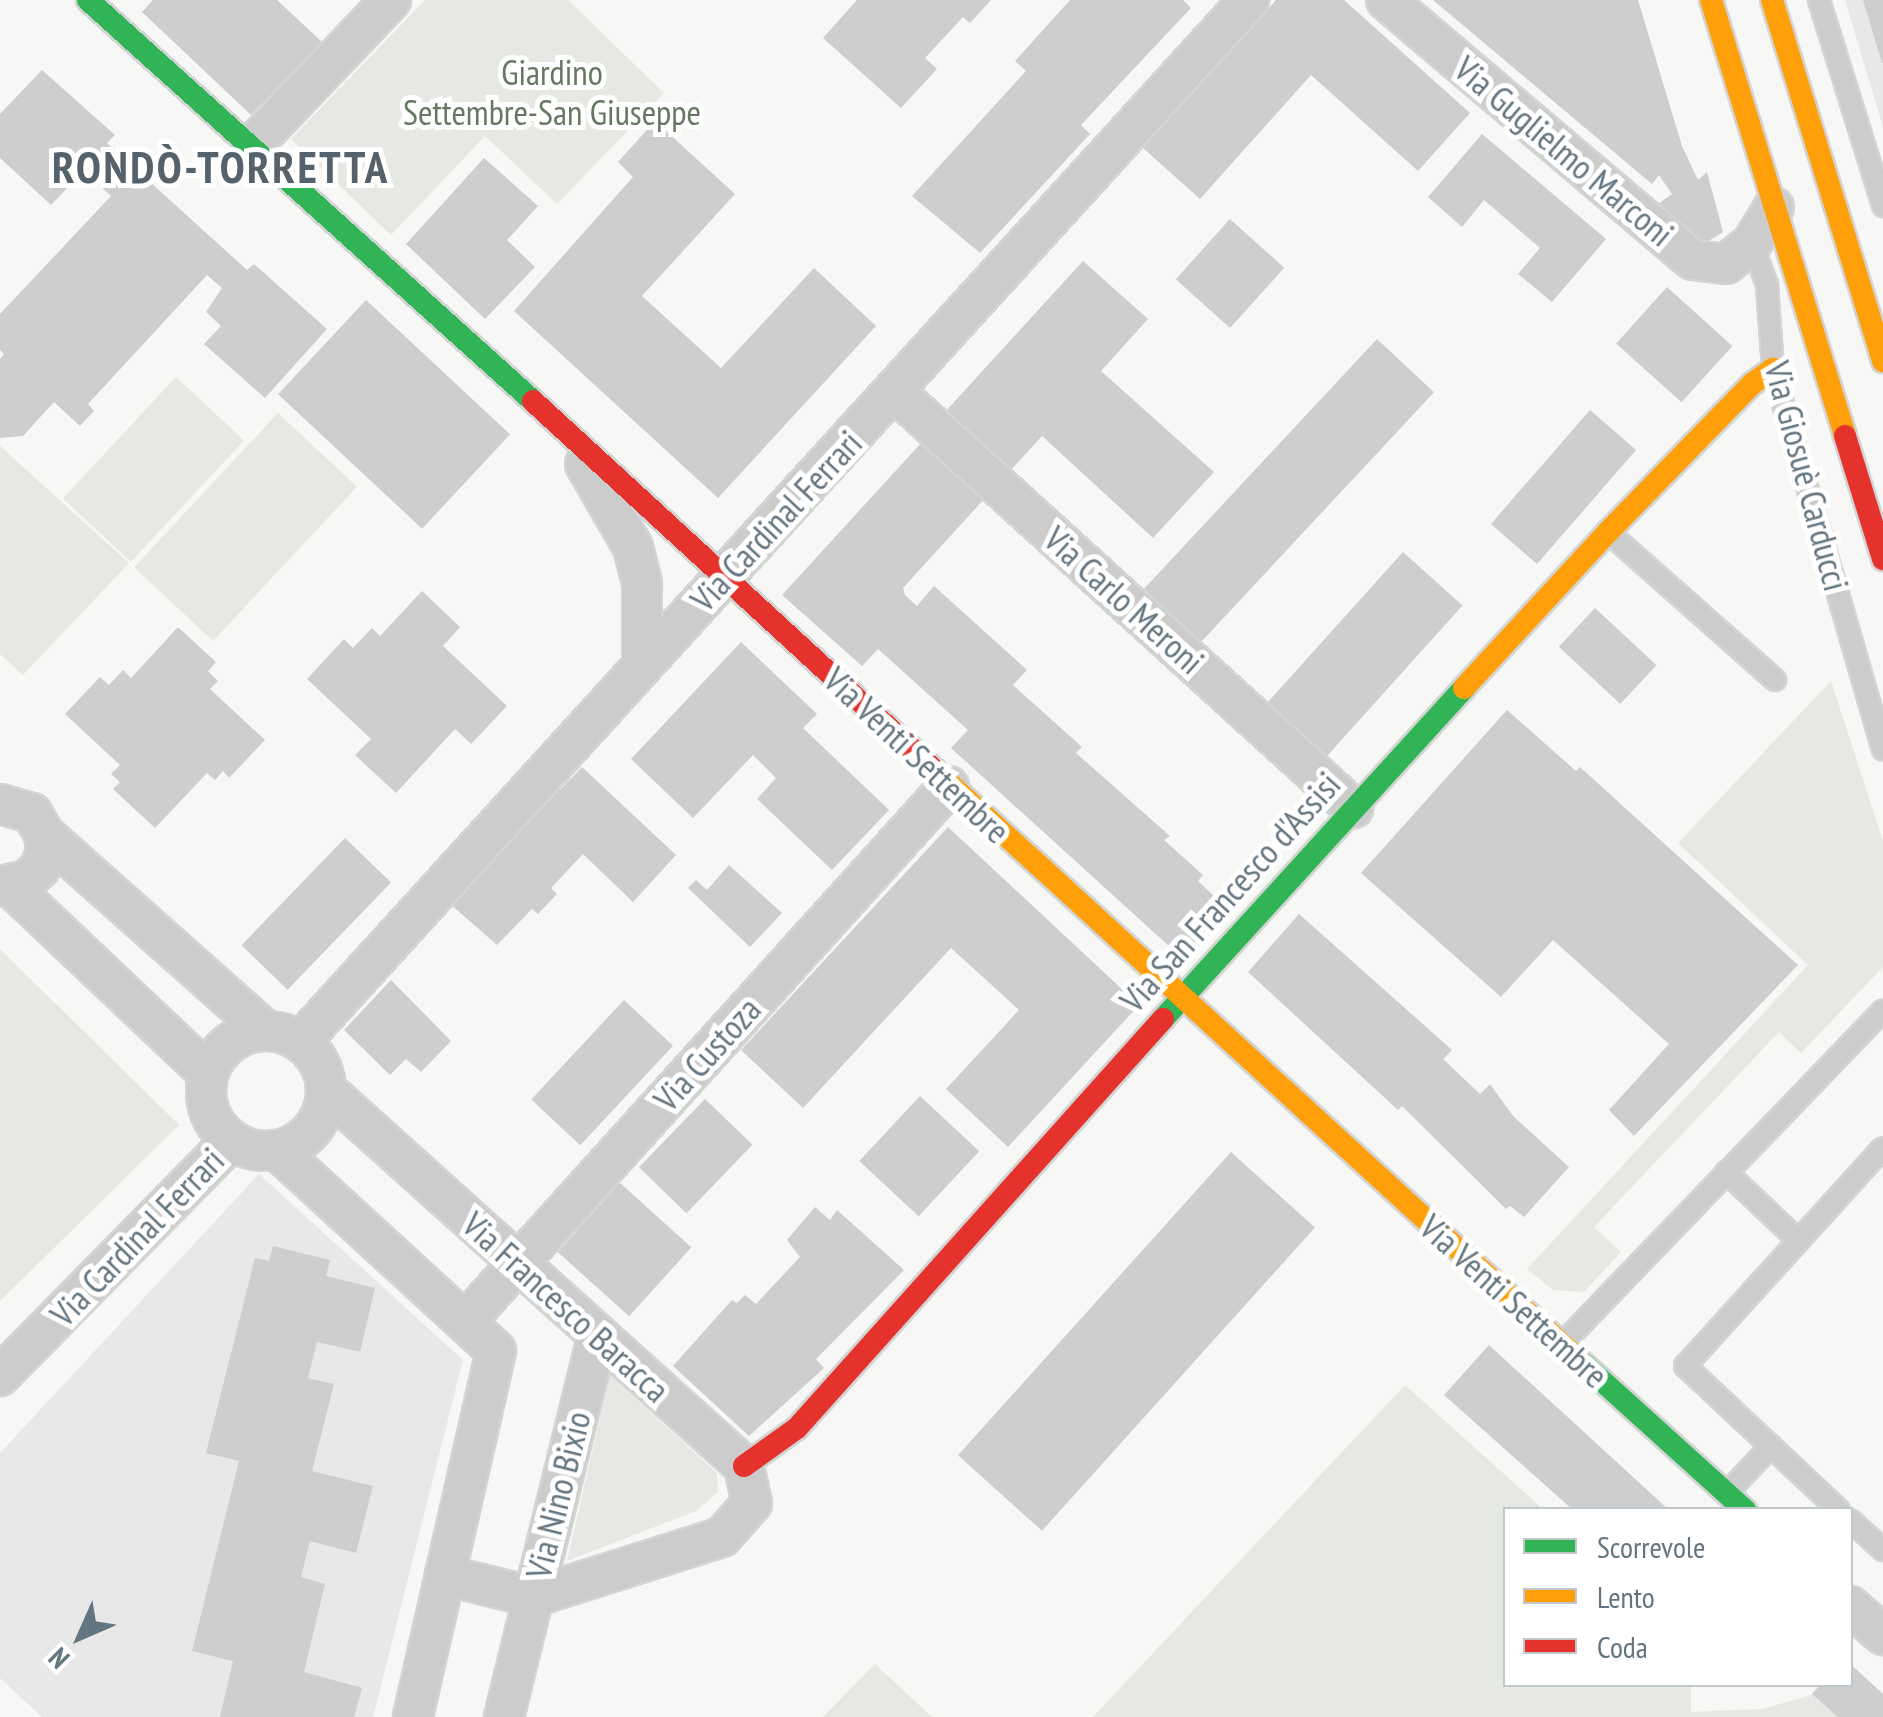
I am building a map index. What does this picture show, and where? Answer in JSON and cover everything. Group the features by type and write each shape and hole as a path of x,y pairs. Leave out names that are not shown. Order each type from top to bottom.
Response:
{"street":[{"path":"251,146 390,0"},
{"name":"Via Cardinal Ferrari","path":"283,1035 728,576 1249,0"},
{"name":"Via Guglielmo Marconi","path":"1386,0 1693,260 1726,264 1752,243"},
{"name":"Via Giosuè Carducci","path":"1711,0 1883,560"},
{"path":"1772,0 1883,360"},
{"name":"Via Venti Settembre","path":"110,7 251,146 728,576 948,786 1742,1507"},
{"path":"1752,243 1774,207"},
{"name":"Via San Francesco d'Assisi","path":"744,1466 797,1428 1353,808 1608,532 1752,384 1774,369"},
{"name":"Via Carlo Meroni","path":"895,392 1353,808"},
{"path":"570,436 633,547 642,584 642,664"},
{"name":"Via Custoza","path":"465,1322 948,786"},
{"path":"3,801 32,814 44,834 283,1035 314,1054 326,1091 312,1130 277,1150 246,1148 231,1141 208,1111 208,1073 229,1042 283,1035"},
{"path":"44,834 46,852 40,868 27,880 5,887 208,1073"},
{"name":"Via Francesco Baracca","path":"326,1091 744,1466"},
{"name":"Via Cardinal Ferrari","path":"0,1376 231,1141"},
{"path":"277,1150 496,1351 413,1717"},
{"name":"Via Nino Bixio","path":"504,1717 598,1334"},
{"name":"Via Nino Bixio","path":"444,1575 533,1597 722,1537 752,1503 744,1466"},
{"path":"1853,1609 1883,1636"}],"lane":[{"path":"1819,0 1883,206"},
{"name":"Via Giosuè Carducci","path":"1752,243 1767,286 1774,369 1883,749"},
{"path":"1608,532 1775,680"},
{"path":"1562,1344 1883,1010"},
{"path":"1836,1507 1685,1366 1883,1148"},
{"path":"1726,1172 1798,1241"},
{"path":"1727,1493 1771,1446"},
{"path":"1853,1523 1883,1550"}],"shaded area":[{"path":"1845,0 1883,0 1883,127"},
{"path":"259,1174 463,1360 373,1717 42,1717 0,1678 0,1453"}],"green space":[{"name":"Giardino Settembre-San Giuseppe","path":"425,0 568,0 664,93 557,204 485,136 391,235 291,139"},
{"path":"176,377 244,440 131,562 63,498"},
{"path":"278,413 357,487 213,641 134,567"},
{"path":"0,446 129,563 23,675 0,654"},
{"path":"1831,681 1883,841 1883,967 1801,1053 1779,1032 1594,1227 1621,1252 1584,1292 1553,1290 1527,1269 1808,965 1678,843"},
{"path":"0,949 179,1125 0,1301"},
{"path":"610,1375 717,1473 718,1492 696,1511 567,1561"},
{"path":"1405,1385 1541,1507 1503,1507 1503,1687 1691,1687 1691,1712 1762,1709 1839,1687 1853,1687 1853,1666 1883,1694 1883,1717 1093,1717"},
{"path":"875,1664 932,1717 823,1717"}],"building":[{"path":"153,0 277,0 322,42 251,115 142,12"},
{"path":"857,0 991,0 970,23 963,17 925,58 937,69 901,108 823,38"},
{"path":"1070,0 1183,0 1191,8 1081,125 1090,134 980,253 912,196 1026,71 1015,61"},
{"path":"1276,0 1344,0 1470,113 1418,171 1311,75 1200,199 1143,148"},
{"path":"1433,0 1638,0 1682,146 1698,180 1707,172 1723,232 1704,244 1658,204 1672,194 1659,175 1652,184"},
{"path":"1863,0 1883,0 1883,63 1882,63"},
{"path":"42,70 115,135 107,143 247,270 254,264 327,329 265,398 204,344 221,326 206,312 222,288 207,275 88,404 94,411 80,426 54,402 23,436 0,438 0,359 4,354 0,350 0,314 111,196 101,187 108,179 95,169 80,187 74,181 51,205 0,158 0,114"},
{"path":"655,121 735,194 642,296 721,368 814,268 876,326 718,498 514,311 633,177 618,162"},
{"path":"1482,134 1606,239 1552,302 1518,274 1540,248 1484,200 1462,227 1428,197"},
{"path":"484,158 538,206 507,240 535,267 485,319 406,244"},
{"path":"1230,219 1284,268 1230,328 1176,279"},
{"path":"1083,261 1148,319 1101,371 1214,472 1153,538 1042,436 1010,471 945,412"},
{"path":"1667,287 1732,346 1682,402 1616,343"},
{"path":"366,300 510,434 422,529 278,394"},
{"path":"1377,339 1434,392 1198,645 1141,592"},
{"path":"1590,410 1636,450 1537,564 1491,524"},
{"path":"922,442 985,498 903,588 905,595 917,606 934,586 1027,670 1013,685 1082,747 1076,753 1170,836 1164,840 1203,875 1198,881 1227,908 1181,957 951,748 968,730 878,649 862,666 782,595"},
{"path":"1403,552 1462,606 1327,756 1267,703"},
{"path":"422,591 460,627 443,646 507,706 471,744 455,729 396,793 355,755 371,739 307,679 344,639 353,648 372,628 380,636"},
{"path":"1595,608 1656,665 1620,704 1559,647"},
{"path":"178,627 216,662 208,671 218,681 210,689 265,740 229,778 223,771 215,780 207,773 155,828 113,789 120,782 111,774 120,765 65,714 100,677 109,685 123,670 131,678"},
{"path":"741,642 817,714 803,728 889,810 832,870 757,799 776,778 753,755 693,818 631,759"},
{"path":"1507,710 1576,771 1580,767 1798,965 1634,1136 1609,1110 1669,1044 1553,940 1501,997 1361,873"},
{"path":"582,767 676,855 633,902 583,854 551,888 557,894 538,914 532,909 497,945 449,903"},
{"path":"948,827 1139,1005 1008,1147 946,1089 1019,1010 951,948 803,1108 741,1050"},
{"path":"345,838 391,882 288,990 241,945"},
{"path":"729,865 782,913 750,947 688,888 696,880 707,890"},
{"path":"1299,914 1452,1050 1443,1059 1480,1094 1490,1084 1513,1116 1569,1167 1524,1217 1510,1206 1506,1209 1402,1106 1398,1110 1248,972"},
{"path":"391,980 451,1041 421,1072 406,1059 390,1075 344,1030"},
{"path":"624,1000 673,1046 580,1145 531,1099"},
{"path":"920,1096 979,1151 919,1216 859,1161"},
{"path":"705,1099 752,1145 686,1213 639,1167"},
{"path":"1231,1152 1315,1228 1042,1531 958,1455"},
{"path":"620,1183 691,1247 629,1316 558,1252"},
{"path":"815,1207 830,1220 837,1210 904,1270 816,1359 824,1368 749,1436 673,1366 732,1300 737,1303 745,1295 756,1304 800,1257 787,1240"},
{"path":"273,1246 330,1260 326,1276 375,1288 360,1352 317,1342 308,1378 334,1384 312,1471 373,1486 356,1553 310,1541 301,1577 325,1584 304,1672 362,1688 354,1717 220,1717 233,1661 192,1651 239,1461 206,1453 255,1258 269,1261"},
{"path":"1489,1345 1666,1507 1570,1507 1444,1395"},
{"path":"1853,1667 1883,1694 1883,1717 1838,1717 1812,1694 1818,1687 1853,1687"}],"traffic: fast":[{"path":"88,0 533,401"},
{"path":"1163,1019 1464,688"},
{"path":"1579,1360 1742,1507"}],"traffic: slow":[{"path":"1711,0 1845,436"},
{"path":"1772,0 1883,361"},
{"path":"1464,688 1608,532 1752,384 1773,369"},
{"path":"940,775 1579,1360"}],"traffic: jam":[{"path":"533,401 940,775"},
{"path":"1845,436 1883,559"},
{"path":"744,1466 797,1428 1163,1019"}],"district":[{"name":"RONDÒ-TORRETTA","path":"221,167"}]}
